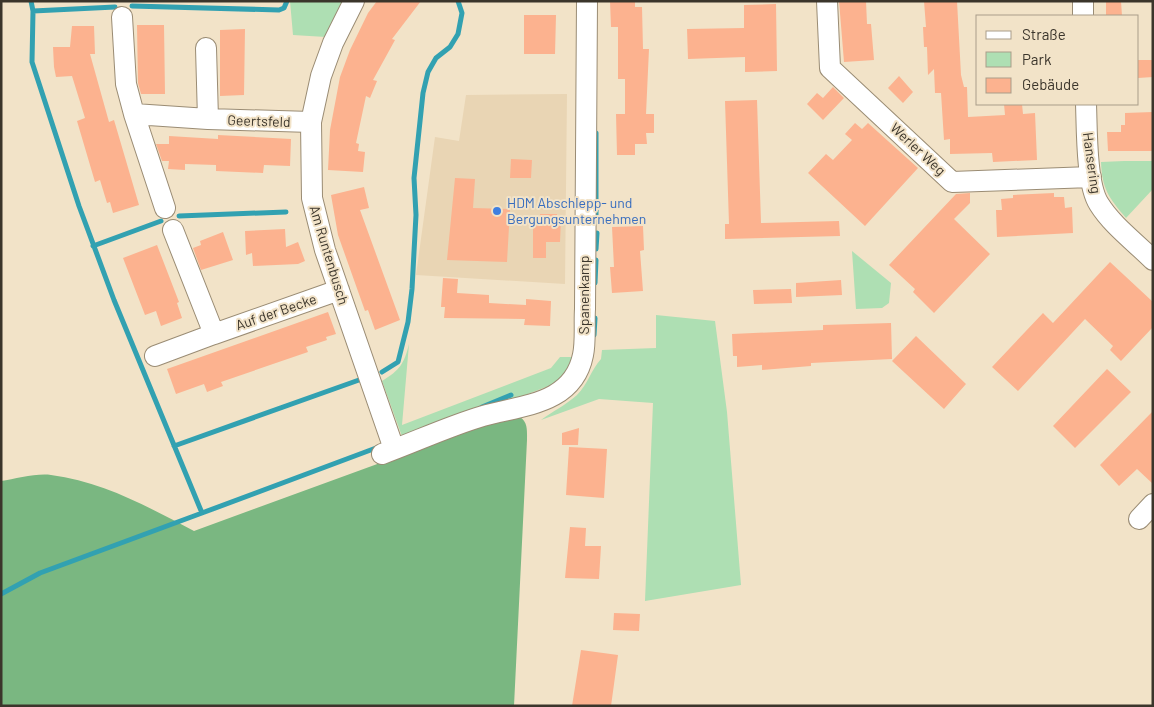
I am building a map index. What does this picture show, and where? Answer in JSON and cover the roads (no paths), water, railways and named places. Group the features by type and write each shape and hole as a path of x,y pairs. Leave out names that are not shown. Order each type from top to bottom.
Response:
{"street":[{"name":"Am Runtenbusch","path":"354,1 333,43 321,76 311,122 312,198 325,250 388,452"},
{"name":"Spanenkamp","path":"388,452 482,416 541,402 560,392 572,380 579,368 584,354 585,309 587,1"},
{"name":"Werler Weg","path":"827,1 830,68 952,182 1091,177"},
{"path":"1083,1 1084,15"},
{"path":"122,17 126,84 165,208"},
{"name":"Geertsfeld","path":"206,48 208,120"},
{"name":"Hansering","path":"1086,105 1091,177 1098,202 1121,229 1153,260"},
{"name":"Geertsfeld","path":"134,114 208,120 311,122"},
{"path":"173,230 214,334"},
{"name":"Auf der Becke","path":"155,356 339,290"},
{"path":"1139,519 1153,504"}],"waterway":[{"path":"31,1 33,11"},
{"path":"132,6 279,10 284,8 287,1"},
{"path":"382,372 398,362 408,322 412,289 416,215 414,178 423,93 428,72 436,58 450,47 458,34 462,13 458,1"},
{"path":"1,594 40,573 202,513 114,300 79,206 32,62 33,11 115,7"},
{"path":"596,133 596,222"},
{"path":"179,216 286,212"},
{"path":"93,246 161,221"},
{"path":"596,249 597,233"},
{"path":"595,283 596,260"},
{"path":"594,335 595,318"},
{"path":"174,446 359,380"},
{"path":"482,407 511,395"},
{"path":"202,513 376,448"}],"place":[{"name":"HDM Abschlepp- und Bergungsunternehmen","path":"497,211"}]}
